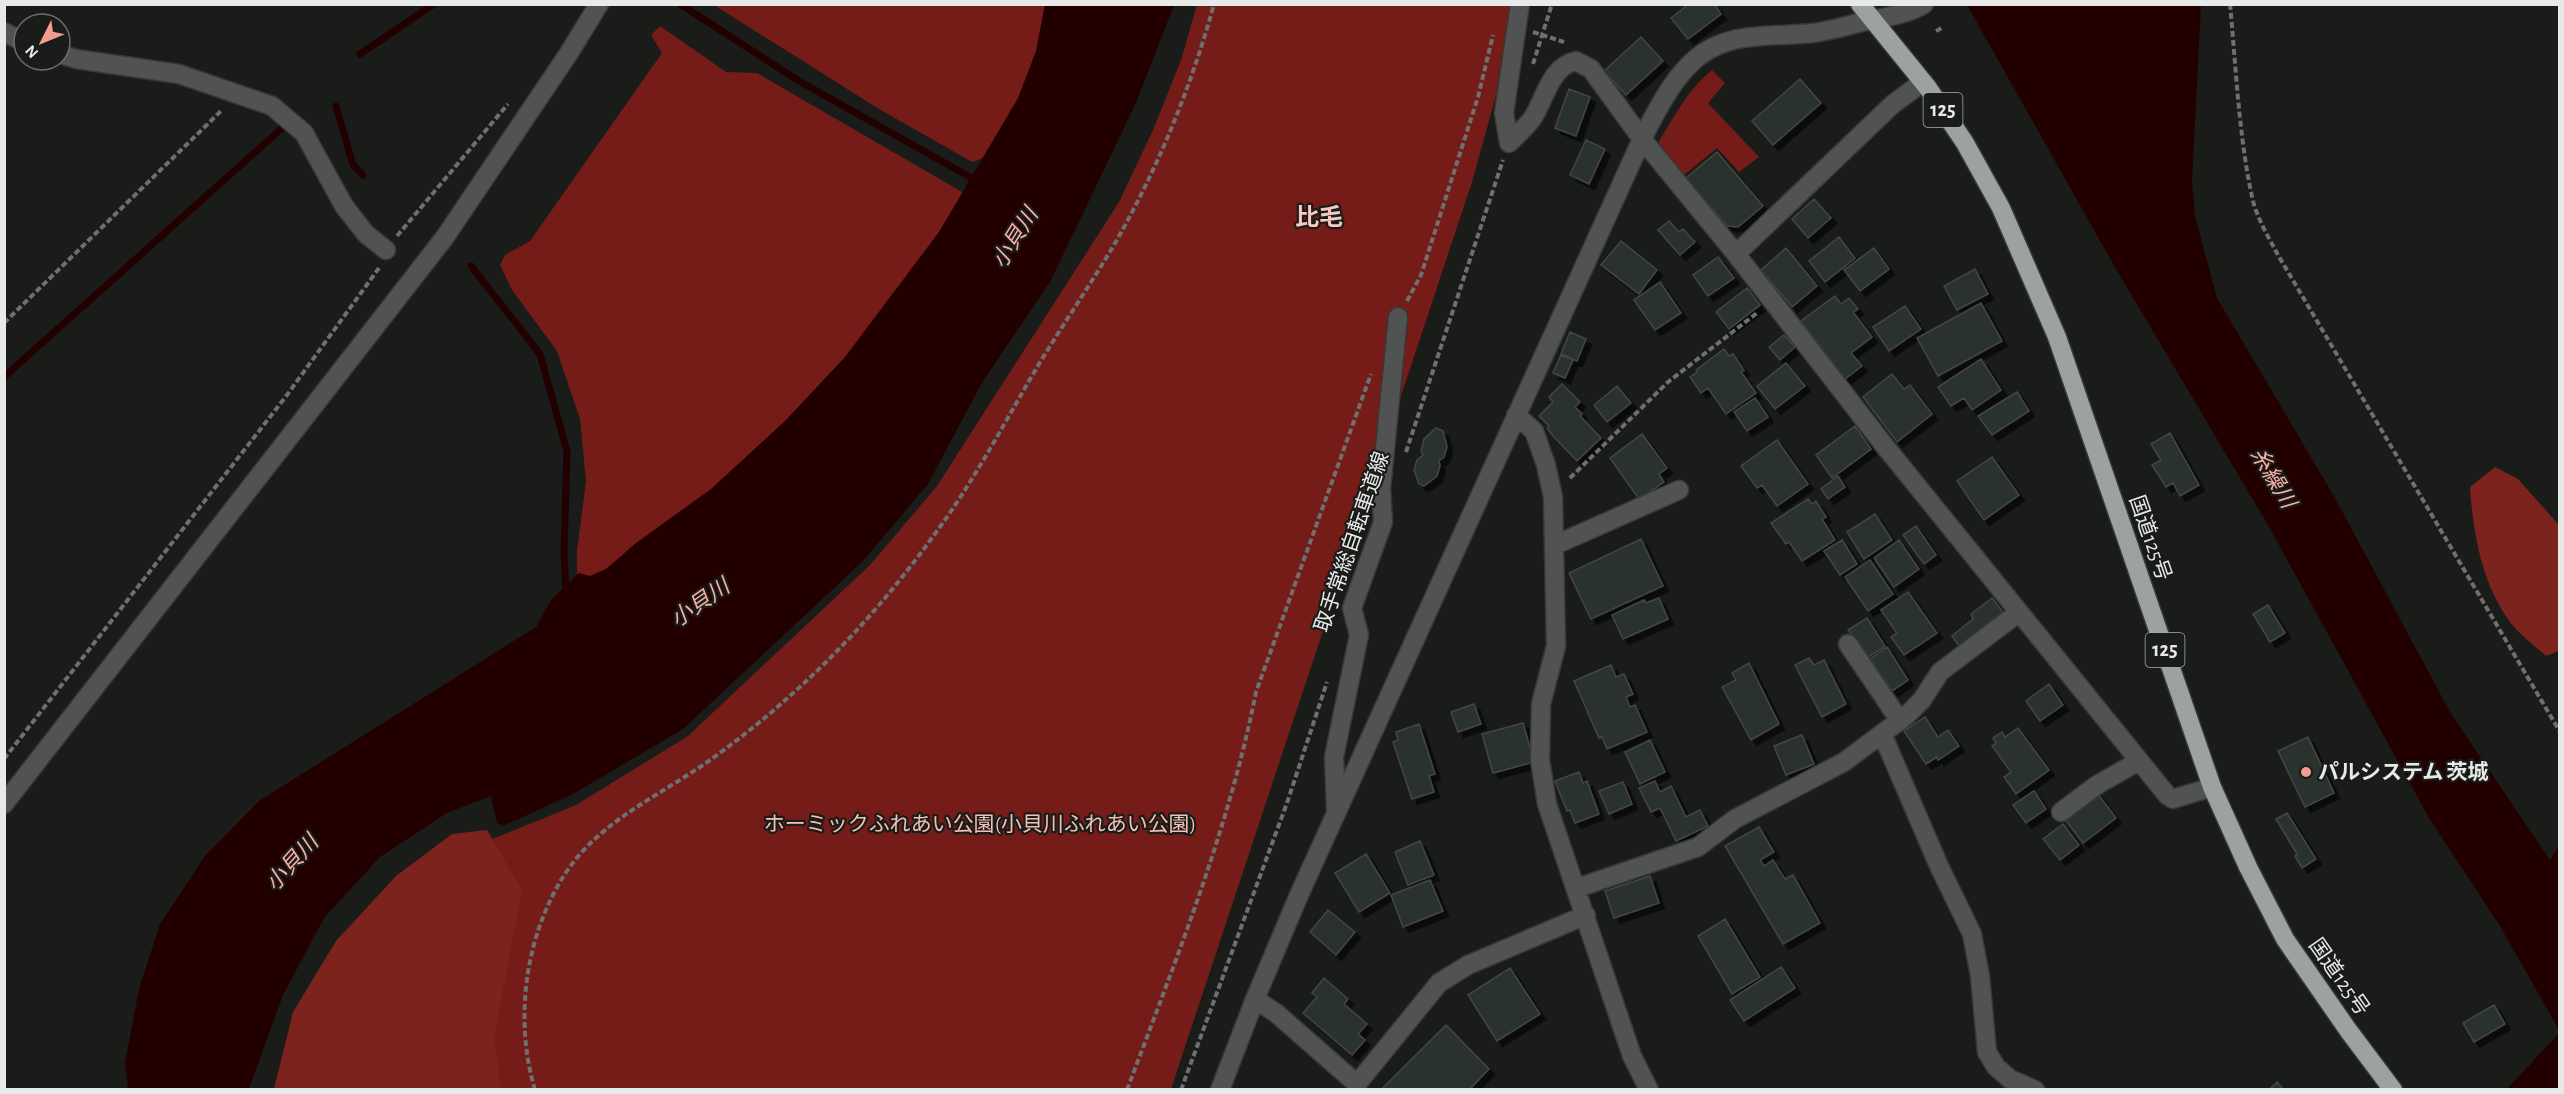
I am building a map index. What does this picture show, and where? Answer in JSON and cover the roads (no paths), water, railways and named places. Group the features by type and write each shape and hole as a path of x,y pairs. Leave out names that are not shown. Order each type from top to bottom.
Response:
{"highway":[{"name":"国道125号","path":"1859,5 1874,20 1923,81 1985,175 2025,260 2057,336 2212,787 2248,867 2285,939 2348,1030 2393,1089"}],"street":[{"path":"4,804 444,237 569,53 599,4"},
{"path":"1520,4 1504,113 1509,143 1533,118 1551,81 1563,66 1576,61 1591,69 1642,139 1736,254 2018,613 2170,798 2212,787"},
{"path":"1220,1089 1255,999 1336,813 1642,139 1673,83 1704,52 1725,42 1746,36 1813,33 1874,20 1924,4"},
{"path":"72,58 179,74 272,106 303,134 344,206 366,234 386,250"},
{"path":"1736,254 1893,104 1923,81"},
{"name":"取手常総自転車道線","path":"1336,813 1334,757 1359,635 1352,608 1383,522 1381,489 1398,317"},
{"path":"1516,415 1534,431 1546,465 1553,497 1556,646 1541,704 1540,759 1547,804 1632,1056 1649,1089"},
{"path":"1555,545 1679,490"},
{"path":"1577,888 1698,847 1736,819 1844,762 1900,721 1922,700 1940,672 2018,613"},
{"path":"1848,644 1900,721"},
{"path":"1882,735 1939,866 1972,934 1980,976 1987,1052 1996,1067 2010,1079 2035,1089"},
{"path":"2061,812 2097,785 2139,761"},
{"path":"1255,999 1276,1013 1357,1084 1438,983 1468,965 1586,915"}],"water":[{"name":"小貝川","path":"1045,4 1174,5 1136,103 1050,282 983,381 928,484 863,561 683,729 573,794 503,826 497,822 491,796 447,813 380,857 324,918 283,995 249,1089 128,1089 125,1063 139,989 160,924 205,856 259,801 536,627 551,600 579,573 590,576 606,569 636,543 711,489 785,421 845,357 939,232 1018,98 1036,51"},
{"name":"糸繰川","path":"1967,5 2201,5 2192,181 2195,216 2217,298 2335,498 2450,712 2550,860 2559,846 2559,1030 2500,926 2429,818 2268,525 2116,269"},
{"path":"2559,1033 2559,1089 2507,1089"}],"waterway":[{"path":"360,54 434,4"},
{"path":"680,4 799,81 977,181"},
{"path":"336,106 353,165 363,175"},
{"path":"4,377 281,129"},
{"path":"471,266 540,354 567,451 564,553 566,593"}],"place":[{"name":"パルシステム 茨城","path":"2306,772"}],"district":[{"name":"比毛","path":"1319,218"}],"park label":[{"name":"ホーミックふれあい公園(小貝川ふれあい公園)","path":"980,824"}]}
